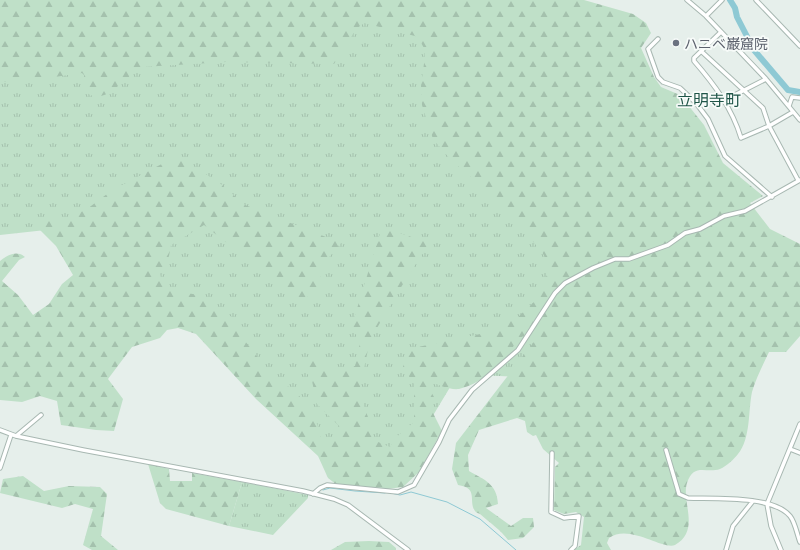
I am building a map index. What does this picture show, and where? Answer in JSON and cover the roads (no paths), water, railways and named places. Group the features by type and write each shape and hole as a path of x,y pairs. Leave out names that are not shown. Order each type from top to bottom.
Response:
{"street":[{"path":"687,0 706,16 766,79 800,120"},
{"path":"706,16 722,0"},
{"path":"756,0 800,46"},
{"path":"721,32 694,58 694,61 715,86 741,138 769,126 793,112"},
{"path":"658,39 648,50 658,77 663,82 680,88 696,103 708,119 725,156 772,196"},
{"path":"313,494 320,488 327,485 398,492 414,485 453,415 472,390 518,350 555,293 565,283 582,273 615,259 629,259 668,245 685,233 700,229 730,214 745,211 799,180 769,126 763,108 702,51"},
{"path":"723,101 766,79"},
{"path":"789,106 792,97 800,98"},
{"path":"16,436 40,415"},
{"path":"781,550 771,526 767,504 800,424"},
{"path":"0,430 10,435 334,499 354,508 406,549"},
{"path":"0,468 10,435"},
{"path":"790,449 800,454"},
{"path":"666,450 679,494 688,498 753,501 767,504 785,511 790,515 800,542"},
{"path":"552,453 551,512 564,518 579,516 575,546 571,550"},
{"path":"726,550 733,526 753,501"}],"waterway":[{"path":"730,0 754,50 788,90 800,92"},
{"path":"323,490 330,488 385,493"},
{"path":"391,493 400,495 411,492 447,502 480,519 516,550"}],"place":[{"name":"ハニベ巌窟院","path":"676,43"}],"district":[{"name":"立明寺町","path":"709,99"}]}
